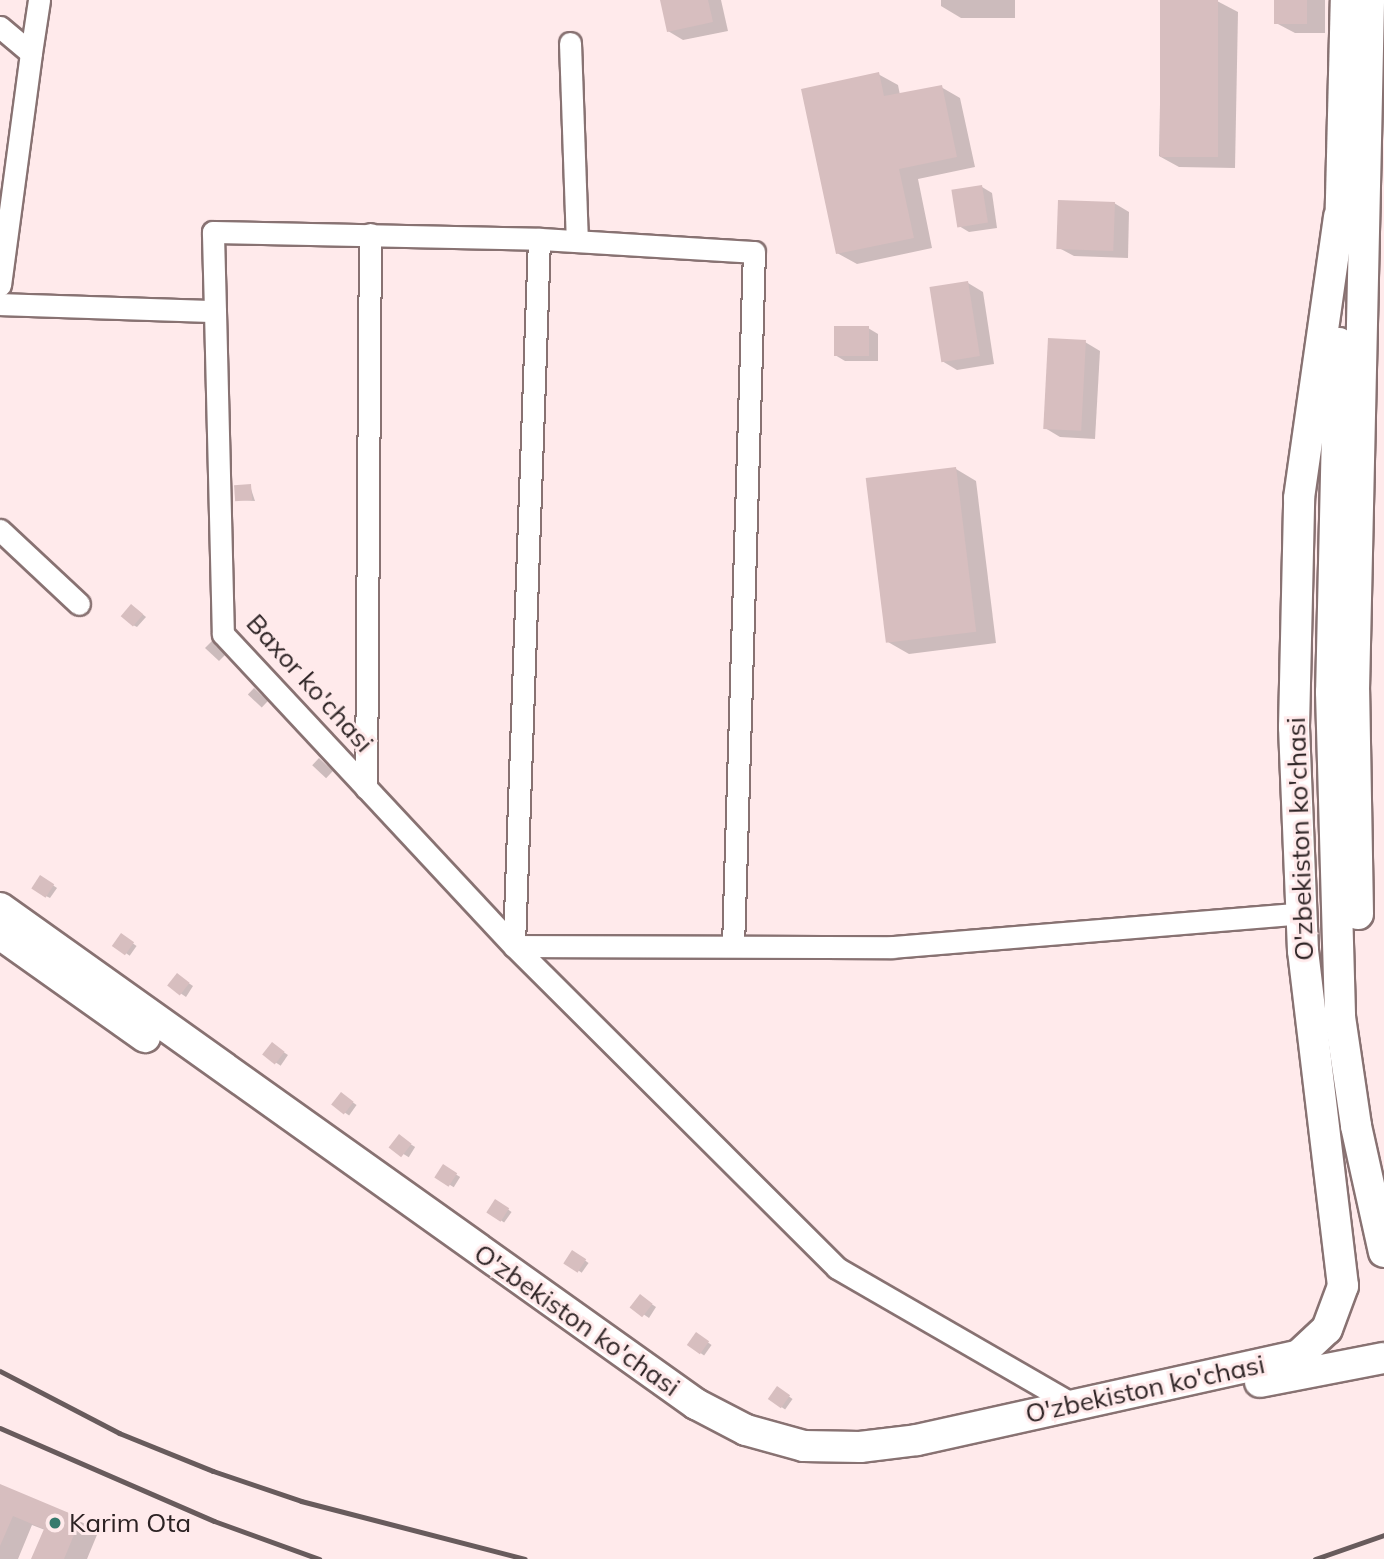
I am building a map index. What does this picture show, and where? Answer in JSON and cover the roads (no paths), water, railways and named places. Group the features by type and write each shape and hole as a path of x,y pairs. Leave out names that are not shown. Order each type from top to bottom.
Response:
{"main road":[{"name":"O'zbekiston ko'chasi","path":"1346,0 1339,217 1331,692 1350,1016"},
{"name":"O'zbekiston ko'chasi","path":"1350,1016 1354,690 1374,297 1370,0"},
{"name":"O'zbekiston ko'chasi","path":"0,908 696,1404 746,1430 804,1446 860,1447 917,1440 1299,1355 1318,1339 1337,1311 1343,1286 1321,1114 1303,913 1294,727 1299,498 1339,217"},
{"name":"O'zbekiston ko'chasi","path":"0,934 686,1422 761,1452 833,1465 925,1457 1174,1398 1383,1358"},
{"path":"1350,1016 1384,1160"},
{"path":"1350,1016 1356,1126 1384,1252"}],"street":[{"path":"0,285 39,0"},
{"path":"0,27 32,53"},
{"path":"570,43 577,241"},
{"name":"Baxor ko'chasi","path":"370,234 213,232 223,634 514,946 838,1268 1074,1405"},
{"path":"366,788 370,234 539,239 754,252 733,946"},
{"path":"539,239 514,946 892,947 1303,913"},
{"path":"0,304 215,311"},
{"path":"0,530 79,604"}],"railway":[{"path":"0,1371 119,1433 213,1471 301,1501 525,1559"},
{"path":"0,1428 214,1521 319,1559"},
{"path":"1315,1559 1384,1535"}],"place":[{"name":"Karim Ota","path":"55,1523"}]}
